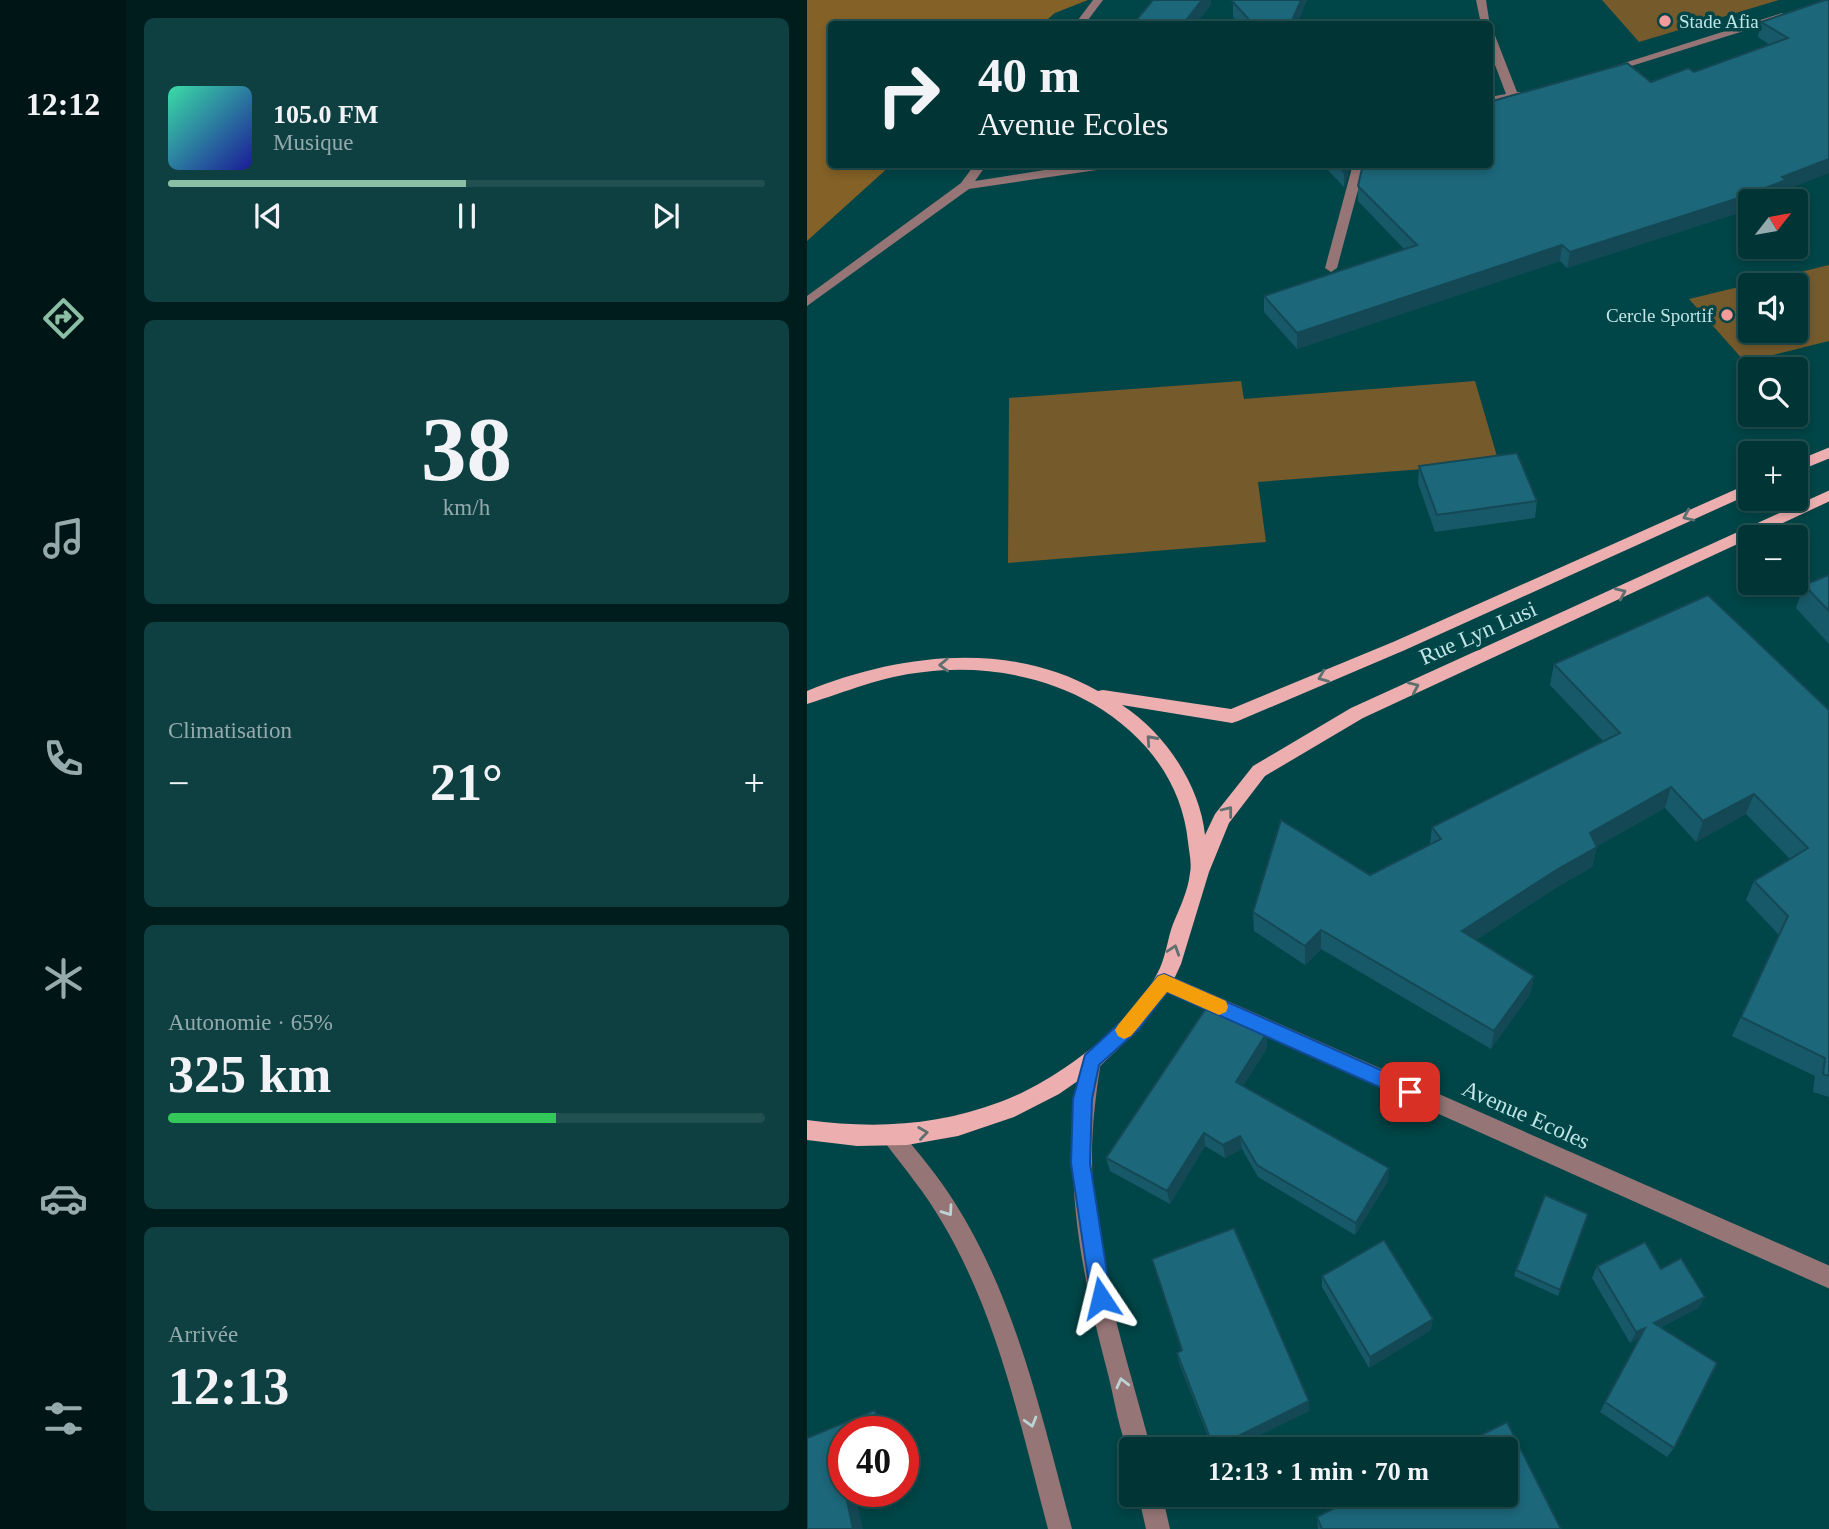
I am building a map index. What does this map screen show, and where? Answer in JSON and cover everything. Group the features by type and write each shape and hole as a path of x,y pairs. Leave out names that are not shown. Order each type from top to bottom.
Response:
{"main road":[{"path":"1808,462 1829,452"},
{"name":"Rue Lyn Lusi","path":"1092,694 1232,716 1399,646 1738,493"},
{"name":"Rue Lyn Lusi","path":"807,1130 832,1135 893,1137 935,1131 999,1112 1057,1084 1091,1061 1132,1023 1164,982 1221,819 1259,771 1357,713 1659,576 1829,495"},
{"path":"807,698 866,676 906,667 946,664 1023,670 1058,679 1092,694 1133,721 1166,757 1179,777 1196,822 1200,873"}],"street":[{"path":"1082,21 1098,0"},
{"path":"1481,0 1485,21"},
{"path":"1591,75 1789,14"},
{"path":"1493,44 1513,97"},
{"path":"1493,101 1539,89"},
{"path":"807,302 966,186 978,168"},
{"path":"966,186 1084,168"},
{"path":"1331,268 1358,168"},
{"name":"Avenue Ecoles","path":"1164,982 1829,1278"},
{"path":"1091,1061 1082,1099 1080,1163 1101,1298 1135,1437"},
{"path":"893,1137 955,1223 992,1299 1012,1356 1060,1529"},
{"path":"1153,1507 1158,1529"}],"shaded area":[{"path":"807,0 1088,0 1055,13 1046,21 828,21 828,168 888,168 807,241"},
{"name":"Stade Afia","path":"1602,0 1779,0 1639,42"},
{"name":"Cercle Sportif","path":"1829,265 1829,341 1765,357 1741,357 1689,299 1738,287 1738,343 1808,343 1808,273 1796,273"},
{"path":"1241,381 1244,399 1475,381 1499,463 1258,482 1266,542 1008,563 1009,398"}],"building":[{"path":"1153,0 1202,0 1185,21 1139,21 1138,18"},
{"path":"1301,0 1292,21 1250,21 1232,1"},
{"path":"1829,0 1829,159 1782,177 1786,180 1763,189 1738,189 1738,198 1570,252 1562,245 1297,333 1264,296 1417,245 1358,186 1362,168 1493,168 1493,101 1627,63 1651,82 1688,68 1694,72 1788,38 1761,22"},
{"path":"1517,453 1537,501 1437,515 1419,466"},
{"path":"1829,575 1829,611 1808,589 1808,583"},
{"path":"1708,595 1829,710 1829,1076 1823,1074 1825,1058 1741,1017 1788,916 1754,881 1808,848 1754,794 1703,821 1671,787 1590,833 1597,847 1462,931 1534,976 1494,1031 1321,930 1305,946 1253,912 1281,820 1370,875 1441,839 1432,827 1620,733 1554,664"},
{"path":"1208,1005 1266,1034 1236,1082 1389,1168 1356,1223 1257,1165 1240,1136 1223,1145 1204,1133 1167,1191 1106,1158"},
{"path":"1545,1195 1588,1214 1560,1290 1516,1270"},
{"path":"1234,1228 1309,1401 1236,1437 1210,1437 1177,1353 1182,1350 1152,1259"},
{"path":"1384,1240 1433,1319 1370,1357 1322,1276"},
{"path":"1645,1242 1661,1269 1681,1258 1705,1297 1654,1323 1717,1363 1674,1448 1605,1402 1645,1328 1636,1332 1597,1266"},
{"path":"875,1410 876,1416 860,1416"},
{"path":"1507,1422 1515,1437 1477,1437"},
{"path":"828,1429 828,1507 848,1507 853,1529 807,1529 807,1438"},
{"path":"1518,1444 1561,1529 1322,1529 1317,1517 1336,1507 1518,1507"}],"slow traffic":[{"path":"1124,1030 1164,982 1219,1007"}],"place":[{"name":"Stade Afia","path":"1665,21"},
{"name":"Cercle Sportif","path":"1727,315"}],"route":[{"path":"1101,1298 1080,1163 1082,1099 1091,1061 1132,1023 1164,982 1410,1092"}]}
